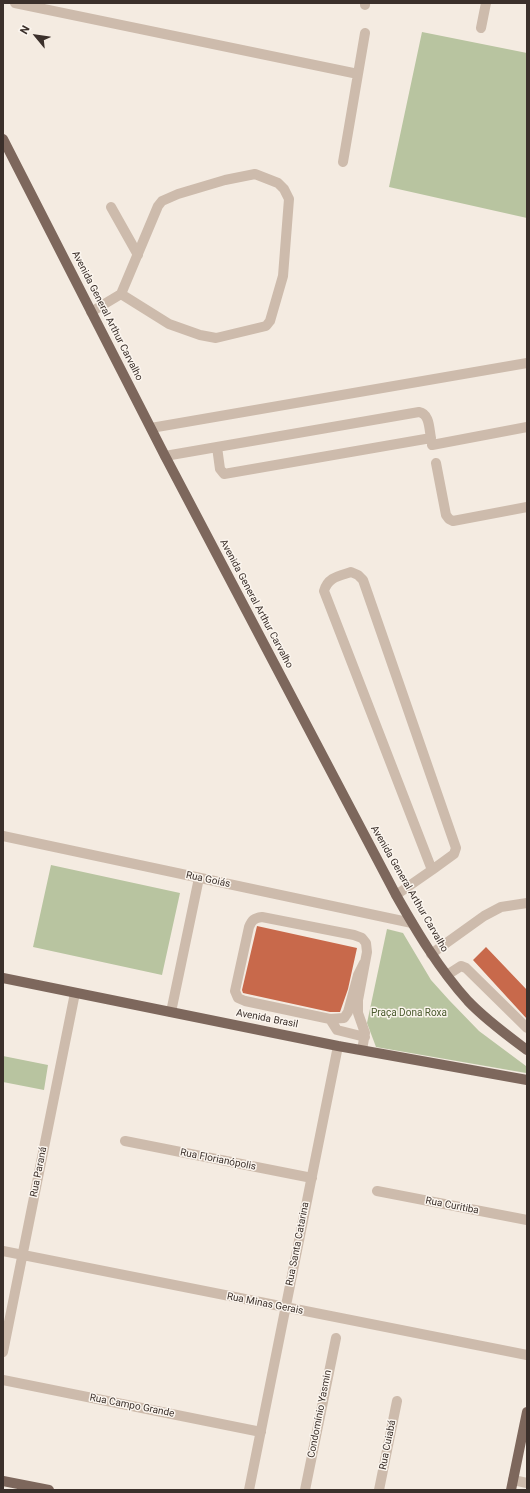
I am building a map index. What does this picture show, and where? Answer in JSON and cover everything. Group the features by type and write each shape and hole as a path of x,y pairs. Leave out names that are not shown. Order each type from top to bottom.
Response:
{"main road":[{"name":"Avenida General Arthur Carvalho","path":"3,139 165,456 412,923 431,954 468,1001 494,1025 527,1050"},
{"name":"Avenida Brasil","path":"3,978 338,1046 527,1080"},
{"path":"512,1485 527,1412"},
{"path":"3,1481 49,1490"}],"street":[{"path":"15,3 358,74"},
{"path":"481,28 486,3"},
{"path":"343,162 365,33"},
{"path":"91,312 121,294 158,206 168,197 225,180 255,174 278,183 284,189 289,199 283,276 270,321 266,326 216,338 200,335 169,324 121,294"},
{"path":"111,207 138,255"},
{"path":"151,428 527,363"},
{"path":"165,456 419,412 426,415 431,438 224,474 220,469 217,447"},
{"path":"432,445 527,427"},
{"path":"436,463 446,515 453,521 527,507"},
{"path":"396,895 432,870 454,854 456,848 363,580 358,575 351,572 329,580 324,591 432,870"},
{"name":"Rua Goiás","path":"3,836 412,923"},
{"path":"171,1012 199,878"},
{"path":"431,954 484,916 501,908 527,903"},
{"path":"362,1050 365,1037 364,1028 358,1013 358,1000 367,952 366,943 362,938 354,935 262,917 255,918 252,920 249,927 235,991 238,998 246,1001 330,1020 344,1018 348,1012 358,975 364,963"},
{"path":"447,975 461,966 466,968 527,1028"},
{"name":"Rua Paraná","path":"3,1352 75,993"},
{"path":"330,1020 337,1030 365,1037"},
{"name":"Rua Santa Catarina","path":"249,1490 338,1046"},
{"name":"Rua Florianópolis","path":"125,1141 312,1178"},
{"name":"Rua Curitiba","path":"377,1191 527,1220"},
{"name":"Rua Minas Gerais","path":"3,1251 527,1355"},
{"name":"Condomínio Yasmin","path":"305,1490 336,1338"},
{"name":"Rua Campo Grande","path":"3,1380 261,1432"},
{"name":"Rua Cuiabá","path":"379,1490 397,1401"},
{"path":"512,1485 527,1483"}],"green space":[{"path":"422,32 527,53 527,218 389,187"},
{"path":"51,865 180,893 162,975 33,947"},
{"name":"Praça Dona Roxa","path":"387,929 403,933 431,980 479,1031 526,1066 526,1073 376,1047 367,1023"},
{"path":"3,1056 48,1065 44,1090 3,1082"}],"building":[{"path":"257,926 357,948 348,989 340,1012 330,1012 243,993 242,990"},
{"path":"486,947 527,990 527,1019 473,960"}]}
